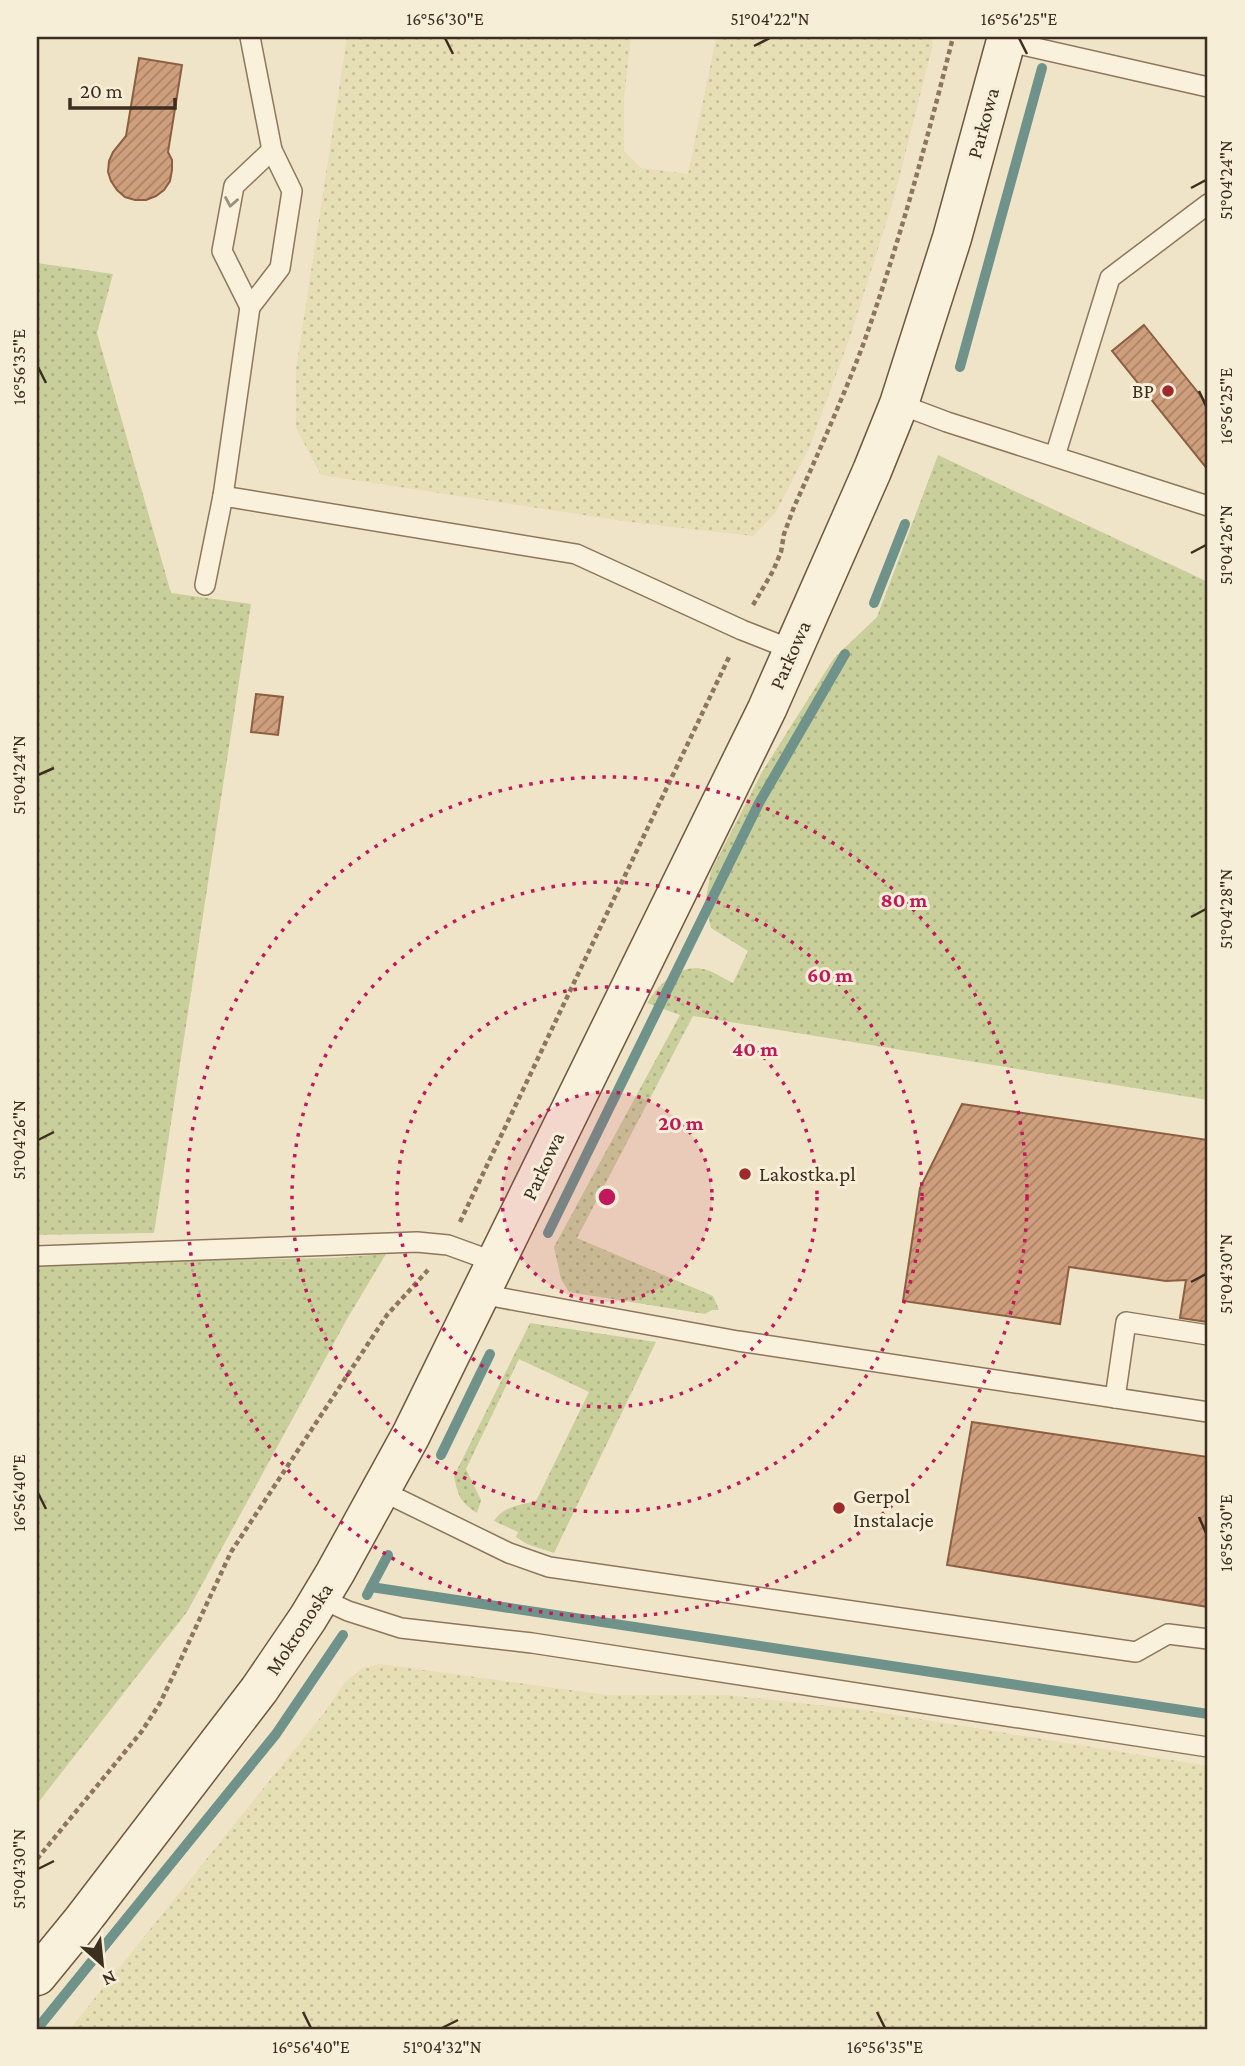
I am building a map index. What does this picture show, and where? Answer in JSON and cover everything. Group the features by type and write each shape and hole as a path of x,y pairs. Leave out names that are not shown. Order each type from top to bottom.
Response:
{"main road":[{"name":"Parkowa","path":"493,1267 760,722 872,471 899,404 952,238 1006,39"},
{"name":"Mokronoska","path":"37,1976 251,1701 308,1618 382,1491 493,1267"}],"lane":[{"path":"205,585 223,496 250,307 280,268 292,191 272,150 250,37"},
{"path":"1006,39 1088,61 1208,87"},
{"path":"250,307 222,251 234,186 272,150"},
{"path":"1055,456 1110,278 1208,204"},
{"path":"899,404 1208,506"},
{"path":"223,496 576,554 742,630 793,650"},
{"path":"37,1256 417,1242 448,1245 493,1267 738,1341 1208,1412"},
{"path":"1115,1398 1126,1322 1208,1335"},
{"path":"382,1491 509,1553 549,1567 1136,1652 1168,1633 1208,1639"},
{"path":"320,1598 348,1611 401,1628 532,1643 1208,1747"}],"path":[{"path":"754,605 781,552 791,514 862,346 902,226 953,37"},
{"path":"37,1859 142,1731 160,1703 231,1552 387,1315 448,1245 730,656"}],"shaded area":[{"path":"347,37 631,37 624,98 624,151 641,168 688,174 716,38 933,37 894,198 852,331 810,446 776,512 753,536 630,522 321,475 296,428 296,369"},
{"path":"380,1664 607,1695 726,1695 865,1710 1208,1766 1208,2029 70,2029 324,1713 345,1682 363,1668"}],"green space":[{"path":"37,263 113,274 97,333 171,593 251,604 154,1233 37,1235"},
{"path":"938,455 1208,582 1208,1100 693,1016 577,1238 713,1296 719,1310 705,1314 569,1292 561,1279 554,1247 680,1015 647,1003 665,981 688,969 707,970 733,983 748,951 711,928 705,903 711,871 762,772 834,658 877,617"},
{"path":"386,1254 347,1319 187,1612 37,1804 37,1263 331,1258"},
{"path":"530,1323 656,1342 554,1553 527,1544 516,1537 518,1532 494,1521 507,1509 536,1501 589,1392 519,1359 466,1469 481,1500 477,1513 461,1498 454,1476"}],"building":[{"path":"139,58 182,65 168,152 172,160 170,181 164,190 146,200 125,197 117,190 108,172 113,152 126,136"},
{"path":"1144,325 1208,405 1208,470 1112,351"},
{"path":"256,694 283,697 278,735 251,732"},
{"path":"962,1104 1208,1140 1208,1322 1180,1318 1186,1280 1166,1281 1069,1267 1060,1324 903,1301 920,1188"},
{"path":"972,1422 1208,1457 1208,1607 947,1565"}],"waterway":[{"path":"960,367 1042,68"},
{"path":"874,603 905,524"},
{"path":"548,1233 759,803 845,654"},
{"path":"441,1455 490,1354"},
{"path":"371,1587 388,1555"},
{"path":"367,1595 371,1587 1208,1714"},
{"path":"37,2029 276,1734 343,1635"}],"place":[{"name":"BP","path":"1168,391"},
{"name":"Lakostka.pl","path":"745,1174"},
{"name":"Gerpol Instalacje","path":"839,1508"}]}
